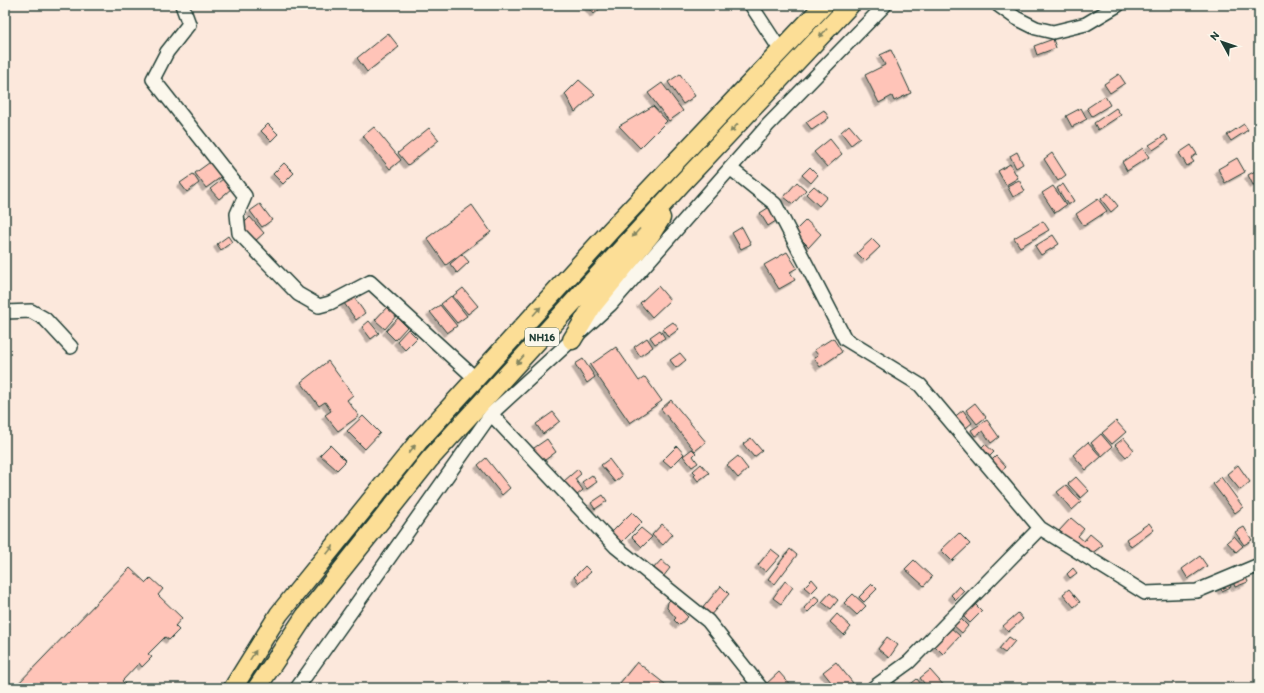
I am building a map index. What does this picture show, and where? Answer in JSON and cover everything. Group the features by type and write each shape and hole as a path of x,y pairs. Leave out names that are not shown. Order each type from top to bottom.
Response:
{"highway":[{"name":"NH16","path":"233,688 278,614 418,442 611,230 824,5"},
{"name":"NH16","path":"257,688 305,616 429,460 682,183 850,5"},
{"path":"572,340 593,305 651,234 682,183"}],"street":[{"path":"182,5 189,24 167,52 153,79 245,196 237,214 239,233 298,294 320,306 330,303 370,282 476,378"},
{"path":"751,5 781,51"},
{"path":"297,688 491,414 611,304 768,125 885,5"},
{"path":"998,5 1016,18 1036,28 1053,32 1086,24 1118,5"},
{"path":"730,168 776,204 844,339 920,385 1040,528 1145,593 1197,591 1259,565"},
{"path":"5,312 31,311 45,319 71,347"},
{"path":"491,414 616,547 708,621 760,688"},
{"path":"873,688 909,662 1040,528"}],"building":[{"path":"587,5 598,5 601,8 594,14"},
{"path":"388,33 399,47 367,72 357,58"},
{"path":"1053,39 1056,48 1037,55 1034,46"},
{"path":"891,50 911,93 894,101 892,96 879,103 865,75 885,65 880,55"},
{"path":"680,74 695,96 683,104 668,82"},
{"path":"1119,74 1125,83 1110,93 1104,84"},
{"path":"579,80 595,94 575,112 565,94"},
{"path":"662,83 683,111 669,121 648,93"},
{"path":"1105,96 1110,105 1092,116 1087,108"},
{"path":"653,106 667,121 640,148 619,126"},
{"path":"1081,108 1087,119 1072,127 1066,116"},
{"path":"1116,108 1121,115 1098,130 1094,123"},
{"path":"824,110 829,118 812,130 806,122"},
{"path":"268,124 278,134 271,141 261,131"},
{"path":"1244,124 1248,130 1231,141 1227,135"},
{"path":"849,125 860,138 851,145 841,132"},
{"path":"374,127 401,160 390,169 363,136"},
{"path":"429,128 439,140 408,165 398,153"},
{"path":"1165,135 1168,140 1153,150 1149,145"},
{"path":"830,139 842,154 827,167 814,152"},
{"path":"1191,145 1197,154 1191,158 1194,162 1187,166 1179,153"},
{"path":"1143,148 1149,157 1127,171 1122,162"},
{"path":"1017,152 1023,164 1016,168 1010,156"},
{"path":"1052,153 1066,175 1058,181 1044,159"},
{"path":"1237,158 1245,172 1225,183 1218,169"},
{"path":"213,160 224,175 206,188 195,173"},
{"path":"284,163 294,173 283,184 273,174"},
{"path":"1010,164 1018,178 1006,185 998,171"},
{"path":"810,167 818,175 811,183 802,175"},
{"path":"1259,169 1259,182 1253,185 1248,175"},
{"path":"193,174 199,183 187,192 180,183"},
{"path":"223,179 231,189 219,199 210,189"},
{"path":"1019,180 1025,191 1013,197 1007,186"},
{"path":"797,182 806,190 793,204 784,197"},
{"path":"1063,184 1074,201 1068,205 1057,188"},
{"path":"814,186 827,197 819,206 806,194"},
{"path":"1053,186 1066,205 1055,213 1042,193"},
{"path":"1108,193 1118,206 1111,212 1101,199"},
{"path":"1098,199 1107,211 1084,226 1076,214"},
{"path":"260,204 272,220 262,227 250,211"},
{"path":"472,205 491,232 446,265 427,238"},
{"path":"771,206 779,219 768,226 760,213"},
{"path":"250,217 264,233 255,241 242,225"},
{"path":"806,220 821,234 809,247 794,232"},
{"path":"1043,221 1049,230 1020,247 1014,238"},
{"path":"742,227 751,244 741,249 732,233"},
{"path":"1053,235 1059,244 1041,255 1035,246"},
{"path":"228,236 232,242 221,250 217,244"},
{"path":"872,239 880,247 865,261 857,253"},
{"path":"787,252 797,268 790,272 795,280 779,289 764,265"},
{"path":"462,254 469,262 457,273 450,264"},
{"path":"658,286 670,300 652,317 640,303"},
{"path":"463,288 478,306 468,314 453,296"},
{"path":"353,296 365,313 356,320 344,303"},
{"path":"451,296 467,316 457,323 441,304"},
{"path":"440,305 457,326 447,333 430,312"},
{"path":"387,307 397,315 385,329 375,320"},
{"path":"398,318 407,327 395,340 386,331"},
{"path":"369,321 379,333 371,339 362,327"},
{"path":"673,322 679,329 668,337 663,329"},
{"path":"408,329 417,338 405,350 397,341"},
{"path":"660,330 665,338 655,344 650,337"},
{"path":"647,338 653,347 640,356 634,347"},
{"path":"833,338 842,352 820,367 814,358 818,355 814,350"},
{"path":"616,347 639,381 645,377 662,401 630,423 590,365"},
{"path":"680,353 686,360 676,368 670,360"},
{"path":"583,359 595,377 587,383 575,364"},
{"path":"328,361 353,395 347,400 359,416 338,431 325,415 331,411 325,402 319,406 301,382"},
{"path":"671,400 706,442 695,451 661,409"},
{"path":"975,403 986,417 977,424 966,410"},
{"path":"963,410 972,423 962,431 952,419"},
{"path":"553,412 560,421 543,434 536,424"},
{"path":"363,416 380,433 365,449 347,431"},
{"path":"987,420 999,437 991,443 983,431 975,436 971,430"},
{"path":"1116,421 1126,432 1112,444 1102,433"},
{"path":"1101,434 1112,447 1102,456 1091,443"},
{"path":"751,438 762,451 754,457 743,444"},
{"path":"1124,438 1134,450 1126,457 1115,445"},
{"path":"547,439 556,452 541,463 531,450"},
{"path":"1088,442 1101,457 1086,470 1073,455"},
{"path":"985,444 994,452 986,460 978,451"},
{"path":"330,445 346,461 337,470 320,455"},
{"path":"677,446 684,454 671,467 663,460"},
{"path":"692,449 696,453 693,456 698,463 692,467 683,456"},
{"path":"738,456 748,469 738,478 727,465"},
{"path":"996,456 1006,467 998,474 988,464"},
{"path":"486,458 510,488 502,495 478,465"},
{"path":"609,459 622,476 615,482 601,465"},
{"path":"701,464 709,473 698,481 694,476 696,474 693,471"},
{"path":"1238,465 1250,482 1240,490 1227,474"},
{"path":"578,469 581,474 575,479 583,490 576,496 564,481"},
{"path":"592,475 597,482 587,489 582,482"},
{"path":"1076,477 1089,491 1081,498 1068,484"},
{"path":"1221,477 1243,507 1235,513 1213,484"},
{"path":"1066,485 1081,502 1072,510 1057,492"},
{"path":"603,495 607,501 595,509 591,503"},
{"path":"632,512 642,522 621,543 611,533"},
{"path":"1071,518 1084,529 1078,536 1084,541 1090,534 1103,545 1088,556 1059,531"},
{"path":"1149,523 1154,530 1131,547 1126,539"},
{"path":"662,524 673,534 663,545 652,535"},
{"path":"1244,527 1252,540 1244,545 1235,532"},
{"path":"641,528 652,537 642,547 632,537"},
{"path":"959,533 970,544 952,561 941,550"},
{"path":"1234,536 1243,546 1236,552 1227,542"},
{"path":"771,549 780,556 766,572 758,565"},
{"path":"790,549 797,555 775,584 768,579"},
{"path":"1200,556 1207,566 1188,579 1182,569"},
{"path":"661,560 670,568 663,577 653,569"},
{"path":"914,560 932,577 924,586 905,569"},
{"path":"585,566 591,572 579,583 574,577"},
{"path":"130,568 146,583 151,578 163,589 158,595 182,618 175,626 179,630 169,640 165,637 148,654 152,657 142,667 139,663 122,681 125,684 122,688 14,688"},
{"path":"1073,568 1077,573 1070,578 1067,574"},
{"path":"1245,575 1248,582 1235,587 1232,579"},
{"path":"812,579 818,586 811,593 804,587"},
{"path":"1227,580 1231,587 1222,591 1218,585"},
{"path":"785,581 793,587 781,604 773,598"},
{"path":"872,584 877,589 864,602 859,597"},
{"path":"721,586 729,594 709,617 701,610"},
{"path":"959,586 964,591 956,600 951,595"},
{"path":"1069,589 1080,602 1074,607 1063,594"},
{"path":"830,593 838,600 831,609 822,602"},
{"path":"853,594 866,606 857,615 844,603"},
{"path":"815,596 820,600 808,612 804,608"},
{"path":"671,599 688,617 679,625 674,620 676,618 667,608 668,602"},
{"path":"973,602 982,611 970,623 962,615"},
{"path":"1018,613 1023,619 1008,632 1003,626"},
{"path":"837,614 851,627 844,635 830,622"},
{"path":"959,617 968,626 962,633 952,624"},
{"path":"950,627 960,636 943,654 934,645"},
{"path":"887,637 898,645 889,658 878,649"},
{"path":"1009,637 1015,641 1005,653 999,649"},
{"path":"637,662 670,688 616,688"},
{"path":"836,662 853,683 846,688 836,688 823,672"},
{"path":"930,670 946,688 928,688 920,678"},
{"path":"779,672 793,688 766,688 764,686"},
{"path":"892,679 900,688 889,688 886,685"},
{"path":"917,679 924,688 907,687"}]}
